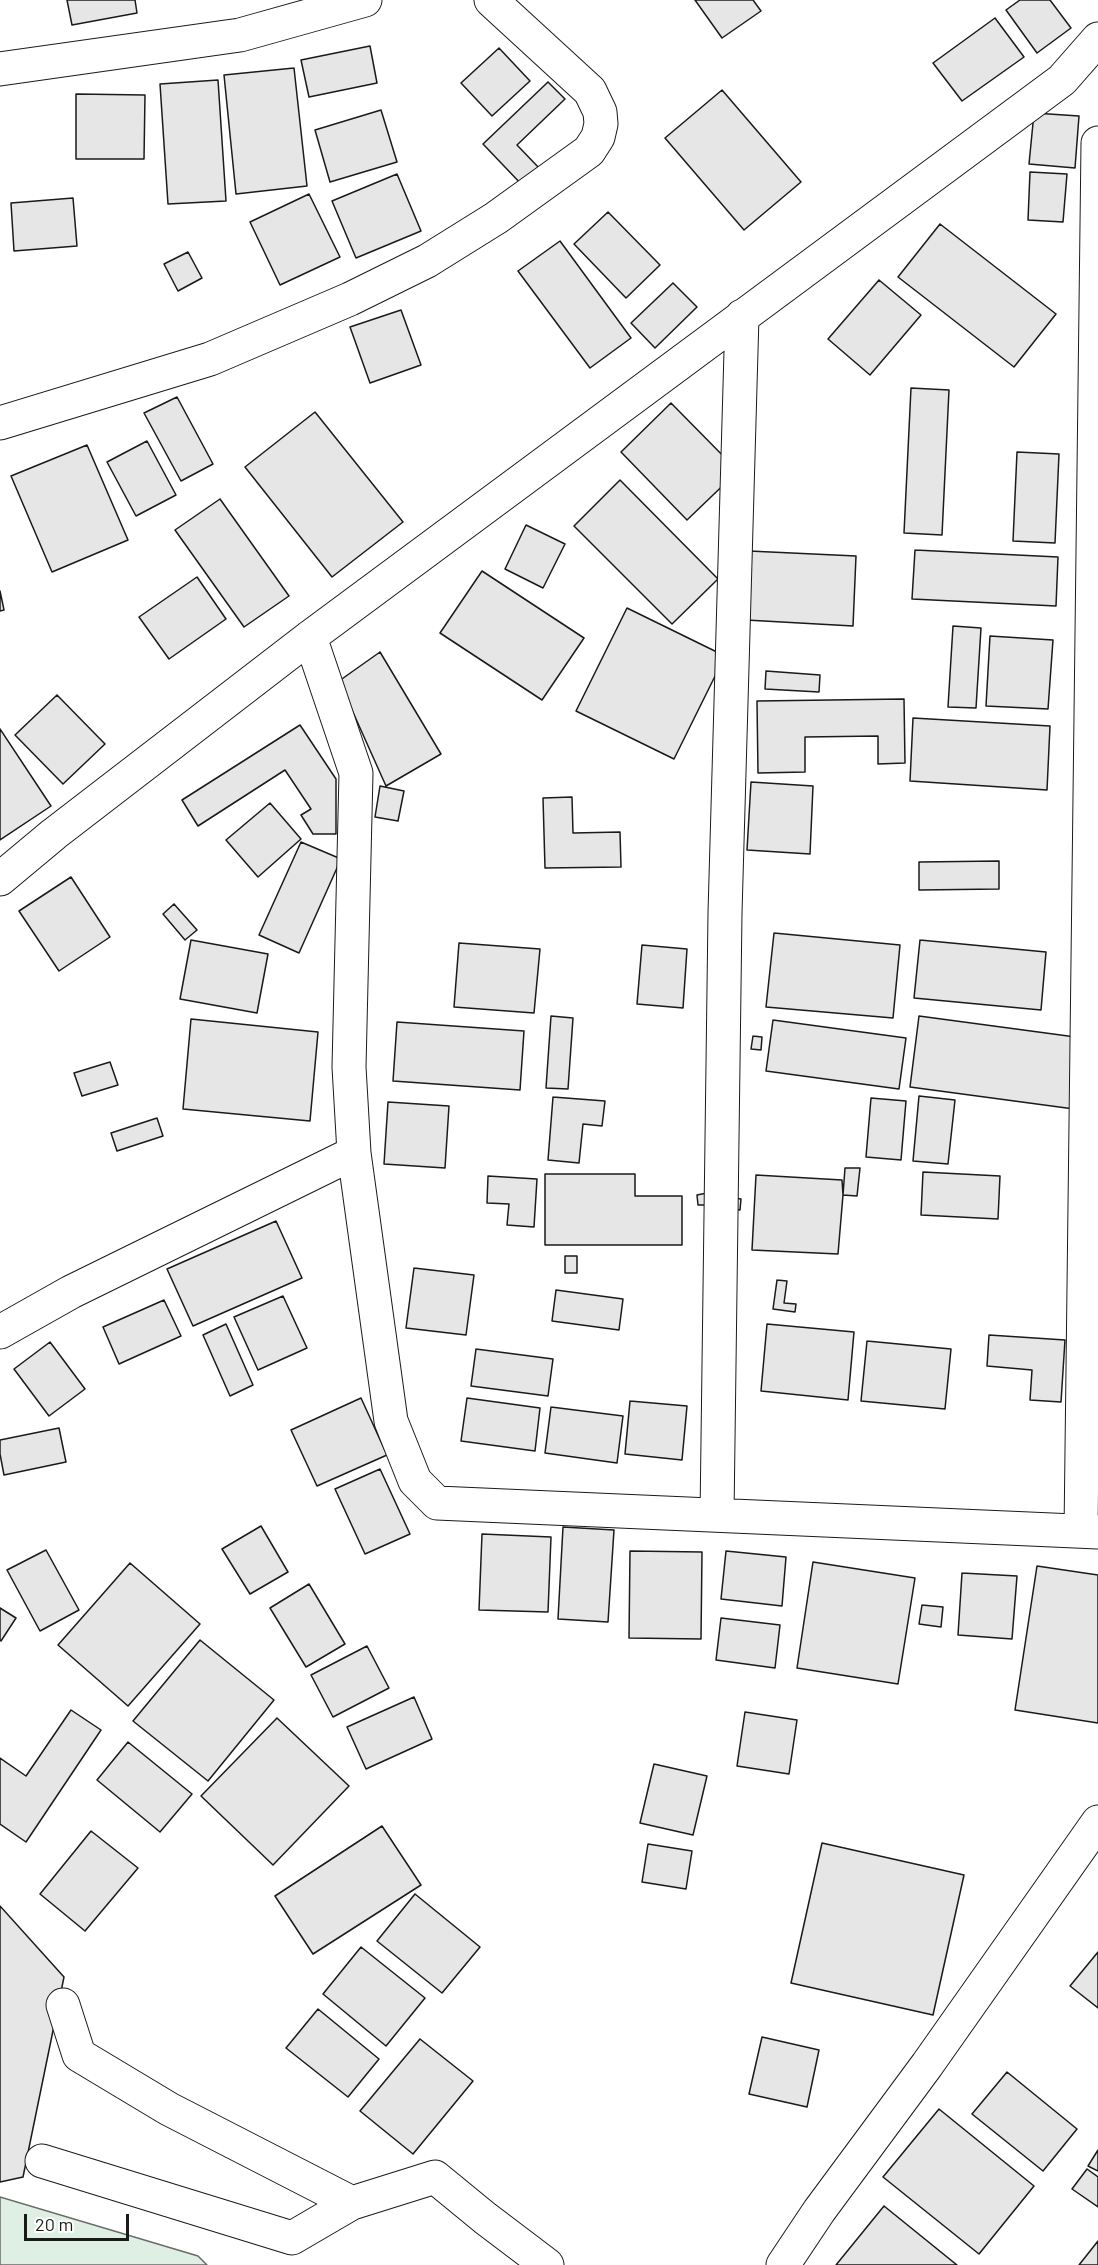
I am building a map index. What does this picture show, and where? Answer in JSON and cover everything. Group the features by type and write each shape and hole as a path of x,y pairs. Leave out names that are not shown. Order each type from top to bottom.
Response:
{"street":[{"path":"0,69 240,35 365,0"},
{"path":"0,423 210,359 350,299 427,261 496,218 589,151 598,137 601,124 600,112 590,91 490,0"},
{"path":"0,879 54,834 310,637 1062,80 1098,39"},
{"path":"310,637 357,773 349,1067 354,1153 391,1421 415,1481 437,1503 1090,1532 1098,142"},
{"path":"717,1515 725,913 742,316"},
{"path":"0,1332 71,1292 354,1153"},
{"path":"783,2265 819,2211 927,2065 1098,1822"},
{"path":"63,2005 79,2055 169,2109 352,2203"},
{"path":"42,2162 292,2238 352,2203 435,2177 547,2265"}],"green space":[{"path":"0,2197 198,2256 207,2265 0,2265"}],"building":[{"path":"67,0 135,0 137,13 72,25"},
{"path":"695,0 753,0 761,11 722,38"},
{"path":"1020,0 1050,0 1071,28 1037,53 1006,10"},
{"path":"995,18 1024,57 962,101 933,63"},
{"path":"370,46 377,83 309,97 301,60"},
{"path":"499,48 530,81 492,116 461,83"},
{"path":"294,68 307,186 236,194 224,75"},
{"path":"218,80 226,201 168,204 160,84"},
{"path":"548,82 565,99 517,145 541,170 524,187 483,144"},
{"path":"722,90 801,182 744,230 665,138"},
{"path":"76,94 145,95 144,159 76,159"},
{"path":"381,110 397,162 330,182 315,130"},
{"path":"1034,113 1079,116 1075,168 1029,164"},
{"path":"1030,172 1067,174 1063,222 1028,220"},
{"path":"397,174 421,231 356,258 332,201"},
{"path":"309,194 340,257 280,285 250,222"},
{"path":"73,198 77,246 14,251 11,203"},
{"path":"608,212 660,265 626,298 574,244"},
{"path":"940,224 1056,314 1014,367 898,277"},
{"path":"560,241 631,338 590,368 518,271"},
{"path":"188,252 202,278 178,291 164,264"},
{"path":"879,280 921,315 870,375 828,339"},
{"path":"673,283 697,307 655,348 631,323"},
{"path":"401,310 421,365 370,383 350,327"},
{"path":"911,388 949,390 942,535 904,533"},
{"path":"177,397 213,464 181,481 144,413"},
{"path":"671,403 738,471 687,520 621,452"},
{"path":"315,412 403,522 332,577 245,467"},
{"path":"147,441 176,495 136,516 107,462"},
{"path":"87,445 128,540 52,572 11,476"},
{"path":"1017,452 1059,454 1055,543 1013,541"},
{"path":"620,480 718,579 672,624 574,526"},
{"path":"220,499 289,596 244,627 175,530"},
{"path":"526,525 565,544 543,588 505,569"},
{"path":"915,550 1058,557 1056,606 912,599"},
{"path":"749,551 856,556 853,626 746,620"},
{"path":"482,571 584,638 542,700 440,633"},
{"path":"197,577 226,619 169,659 139,617"},
{"path":"0,591 4,610 0,611"},
{"path":"627,608 725,656 674,759 576,711"},
{"path":"953,626 981,628 976,708 948,707"},
{"path":"990,636 1053,640 1048,709 986,706"},
{"path":"380,652 441,754 386,786 339,681"},
{"path":"766,671 820,675 819,692 765,689"},
{"path":"57,695 105,744 63,784 15,735"},
{"path":"904,699 905,763 878,764 878,736 805,737 805,772 758,773 757,701"},
{"path":"913,718 1050,726 1047,790 910,781"},
{"path":"300,725 336,779 336,834 313,834 301,815 311,809 285,770 198,826 182,800"},
{"path":"0,729 51,806 0,840"},
{"path":"751,782 813,786 810,854 747,850"},
{"path":"380,786 404,791 398,821 375,817"},
{"path":"572,797 573,833 620,832 621,867 545,868 543,798"},
{"path":"270,803 301,839 258,877 226,840"},
{"path":"301,842 341,859 299,953 259,935"},
{"path":"999,861 999,889 919,890 919,862"},
{"path":"71,877 110,937 59,971 19,911"},
{"path":"174,904 197,930 185,940 163,914"},
{"path":"774,933 900,945 893,1018 766,1007"},
{"path":"191,940 268,954 257,1013 180,999"},
{"path":"920,940 1046,952 1041,1010 914,998"},
{"path":"459,943 540,949 534,1013 454,1007"},
{"path":"642,945 687,949 683,1008 637,1004"},
{"path":"551,1016 573,1018 568,1089 546,1088"},
{"path":"919,1016 1083,1038 1074,1109 910,1087"},
{"path":"191,1019 318,1032 310,1121 183,1109"},
{"path":"773,1020 906,1038 899,1089 766,1071"},
{"path":"397,1022 524,1031 520,1090 393,1081"},
{"path":"753,1036 762,1037 761,1050 751,1049"},
{"path":"110,1062 118,1085 82,1096 74,1073"},
{"path":"919,1096 955,1100 948,1164 913,1161"},
{"path":"553,1097 605,1101 602,1126 583,1124 579,1163 548,1160"},
{"path":"871,1098 906,1101 901,1160 866,1157"},
{"path":"388,1102 449,1106 445,1168 384,1164"},
{"path":"157,1118 163,1136 117,1151 111,1133"},
{"path":"845,1168 860,1168 857,1196 843,1195"},
{"path":"923,1172 1000,1176 998,1219 921,1215"},
{"path":"545,1174 635,1174 635,1196 682,1196 682,1245 545,1245"},
{"path":"756,1175 842,1180 843,1195 838,1254 752,1250"},
{"path":"488,1176 537,1179 534,1227 507,1225 509,1204 487,1203"},
{"path":"707,1193 705,1205 698,1205 697,1195"},
{"path":"734,1198 741,1199 740,1210 732,1209"},
{"path":"276,1221 302,1278 193,1326 167,1269"},
{"path":"565,1256 577,1256 577,1273 565,1273"},
{"path":"414,1268 474,1275 466,1335 406,1328"},
{"path":"777,1280 787,1281 784,1303 796,1304 795,1312 773,1309"},
{"path":"556,1290 623,1299 619,1330 552,1321"},
{"path":"283,1296 307,1348 258,1370 234,1317"},
{"path":"164,1300 181,1336 119,1364 103,1327"},
{"path":"226,1324 253,1385 230,1396 203,1335"},
{"path":"767,1324 854,1332 848,1400 761,1391"},
{"path":"989,1335 1065,1340 1061,1402 1030,1400 1032,1370 987,1366"},
{"path":"867,1341 951,1349 945,1409 861,1401"},
{"path":"50,1342 85,1389 49,1416 14,1369"},
{"path":"476,1349 553,1359 548,1396 471,1386"},
{"path":"361,1398 387,1455 317,1486 291,1430"},
{"path":"467,1398 540,1408 535,1451 461,1441"},
{"path":"630,1401 687,1406 682,1460 625,1454"},
{"path":"551,1407 623,1416 617,1463 545,1453"},
{"path":"59,1428 66,1462 4,1475 0,1440"},
{"path":"380,1469 410,1534 365,1554 335,1489"},
{"path":"261,1526 288,1572 250,1594 222,1549"},
{"path":"563,1527 614,1530 608,1622 558,1619"},
{"path":"482,1534 551,1537 548,1612 479,1610"},
{"path":"46,1550 79,1610 40,1631 7,1570"},
{"path":"630,1551 702,1552 701,1639 629,1638"},
{"path":"726,1551 786,1557 782,1606 721,1599"},
{"path":"813,1562 915,1578 898,1684 797,1668"},
{"path":"130,1563 200,1624 128,1706 58,1645"},
{"path":"1037,1566 1098,1575 1098,1723 1015,1710"},
{"path":"962,1573 1017,1576 1012,1639 958,1635"},
{"path":"309,1584 345,1644 306,1667 270,1608"},
{"path":"922,1605 943,1607 941,1627 919,1624"},
{"path":"0,1608 16,1618 1,1641 0,1640"},
{"path":"721,1618 780,1625 775,1668 716,1660"},
{"path":"200,1640 274,1700 208,1781 133,1721"},
{"path":"367,1646 389,1688 333,1717 311,1675"},
{"path":"414,1697 432,1739 366,1769 347,1727"},
{"path":"71,1710 101,1730 26,1842 0,1824 0,1758 26,1776"},
{"path":"745,1712 797,1720 789,1774 737,1766"},
{"path":"277,1718 349,1786 273,1865 201,1796"},
{"path":"128,1742 192,1794 160,1832 97,1780"},
{"path":"654,1764 707,1776 693,1835 640,1823"},
{"path":"382,1826 421,1885 313,1954 275,1896"},
{"path":"91,1831 138,1868 85,1931 40,1894"},
{"path":"822,1843 964,1875 933,2015 791,1983"},
{"path":"648,1844 692,1851 686,1889 642,1882"},
{"path":"415,1894 480,1947 442,1993 377,1941"},
{"path":"0,1906 64,1977 23,2177 0,2182"},
{"path":"361,1947 425,1998 386,2046 323,1994"},
{"path":"1098,1952 1098,2008 1070,1986"},
{"path":"318,2009 379,2059 348,2097 286,2048"},
{"path":"762,2037 819,2050 807,2107 749,2094"},
{"path":"420,2039 473,2081 413,2154 360,2111"},
{"path":"1007,2072 1077,2129 1043,2171 972,2114"},
{"path":"939,2109 1034,2186 979,2254 883,2177"},
{"path":"1098,2150 1098,2171 1088,2166"},
{"path":"1087,2169 1098,2177 1098,2207 1072,2189"},
{"path":"884,2206 957,2265 836,2265"},
{"path":"1098,2241 1098,2265 1079,2265"}]}
